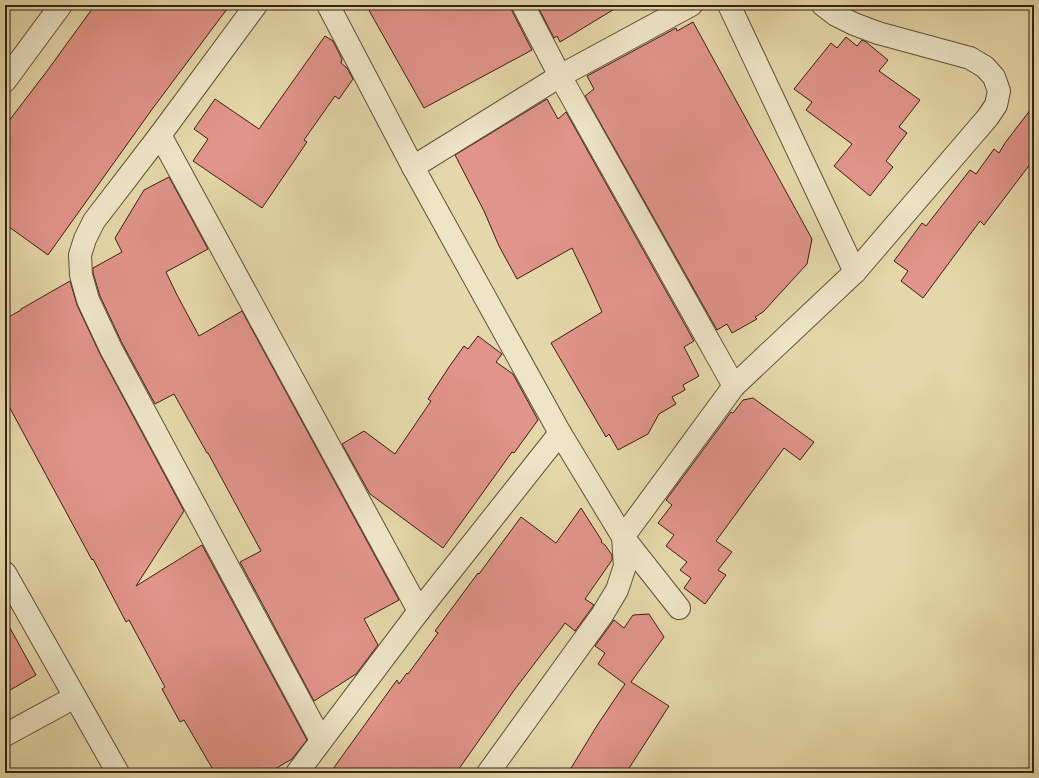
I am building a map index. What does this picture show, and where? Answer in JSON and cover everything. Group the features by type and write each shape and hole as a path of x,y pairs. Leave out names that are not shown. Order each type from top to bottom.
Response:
{"street":[{"path":"5,81 61,5"},
{"path":"256,5 94,221 85,239 80,255 80,275 88,300 111,349 321,740"},
{"path":"328,5 413,167 560,432 623,537 679,608"},
{"path":"523,5 560,76 734,386"},
{"path":"413,167 560,76 690,5"},
{"path":"729,5 855,272"},
{"path":"488,773 602,615 617,590 625,566 623,537 734,386 855,272 988,118 996,105 999,91 994,77 985,67 970,58 878,33 854,24 823,5"},
{"path":"160,135 419,611"},
{"path":"297,773 419,611 560,432"},
{"path":"5,573 118,773"},
{"path":"5,735 75,697"}],"building":[{"path":"95,5 230,5 153,108 48,255 5,224 5,126"},
{"path":"366,5 511,5 512,11 532,50 424,108"},
{"path":"537,5 621,5 560,42 557,36 554,38"},
{"path":"693,22 812,239 807,264 763,312 755,317 757,319 732,333 727,324 717,330 585,96 594,89 587,76 676,28 677,31"},
{"path":"325,36 333,41 342,59 341,63 347,68 353,79 339,99 335,96 304,140 307,142 262,208 193,161 208,139 194,129 215,99 259,129"},
{"path":"846,37 857,46 862,40 866,42 888,60 879,71 920,100 899,127 907,133 886,161 893,167 870,196 834,166 852,144 806,110 812,102 794,89 831,43 837,48"},
{"path":"547,99 558,119 566,112 694,341 684,347 699,376 683,385 685,390 672,397 676,404 659,414 648,434 618,450 609,434 606,437 551,343 602,312 572,248 517,279 499,246 484,211 455,155"},
{"path":"1034,105 1034,159 984,225 980,221 923,298 901,281 908,271 894,261 922,223 926,226 970,170 976,174 994,149 999,153"},
{"path":"169,177 208,249 166,272 199,336 242,311 399,600 364,619 378,645 356,674 314,701 240,562 261,551 174,394 155,404 122,343 100,296 93,273 93,268 122,252 115,238 144,190"},
{"path":"70,281 77,305 100,354 184,511 136,586 202,545 307,740 292,759 268,773 215,773 184,720 180,722 162,689 165,687 129,620 126,622 5,399 5,319"},
{"path":"478,336 502,354 496,362 513,374 538,420 514,453 512,452 443,548 370,494 342,444 364,431 395,454 431,401 428,399 449,367 464,346 468,349"},
{"path":"753,398 814,442 800,460 784,448 716,541 732,552 718,570 726,575 705,604 684,588 691,578 680,570 687,562 666,546 674,535 658,523 672,505 666,500 731,412 733,413 743,400"},
{"path":"581,508 602,541 601,542 612,555 612,560 585,599 594,605 575,631 565,623 515,689 456,773 330,773 397,680 399,684 407,673 408,674 438,633 435,631 521,517 556,543"},
{"path":"649,614 664,637 631,682 669,706 626,773 568,773 625,684 598,664 605,653 595,646 614,620 624,628 633,615"},
{"path":"5,619 36,675 5,693"}]}
